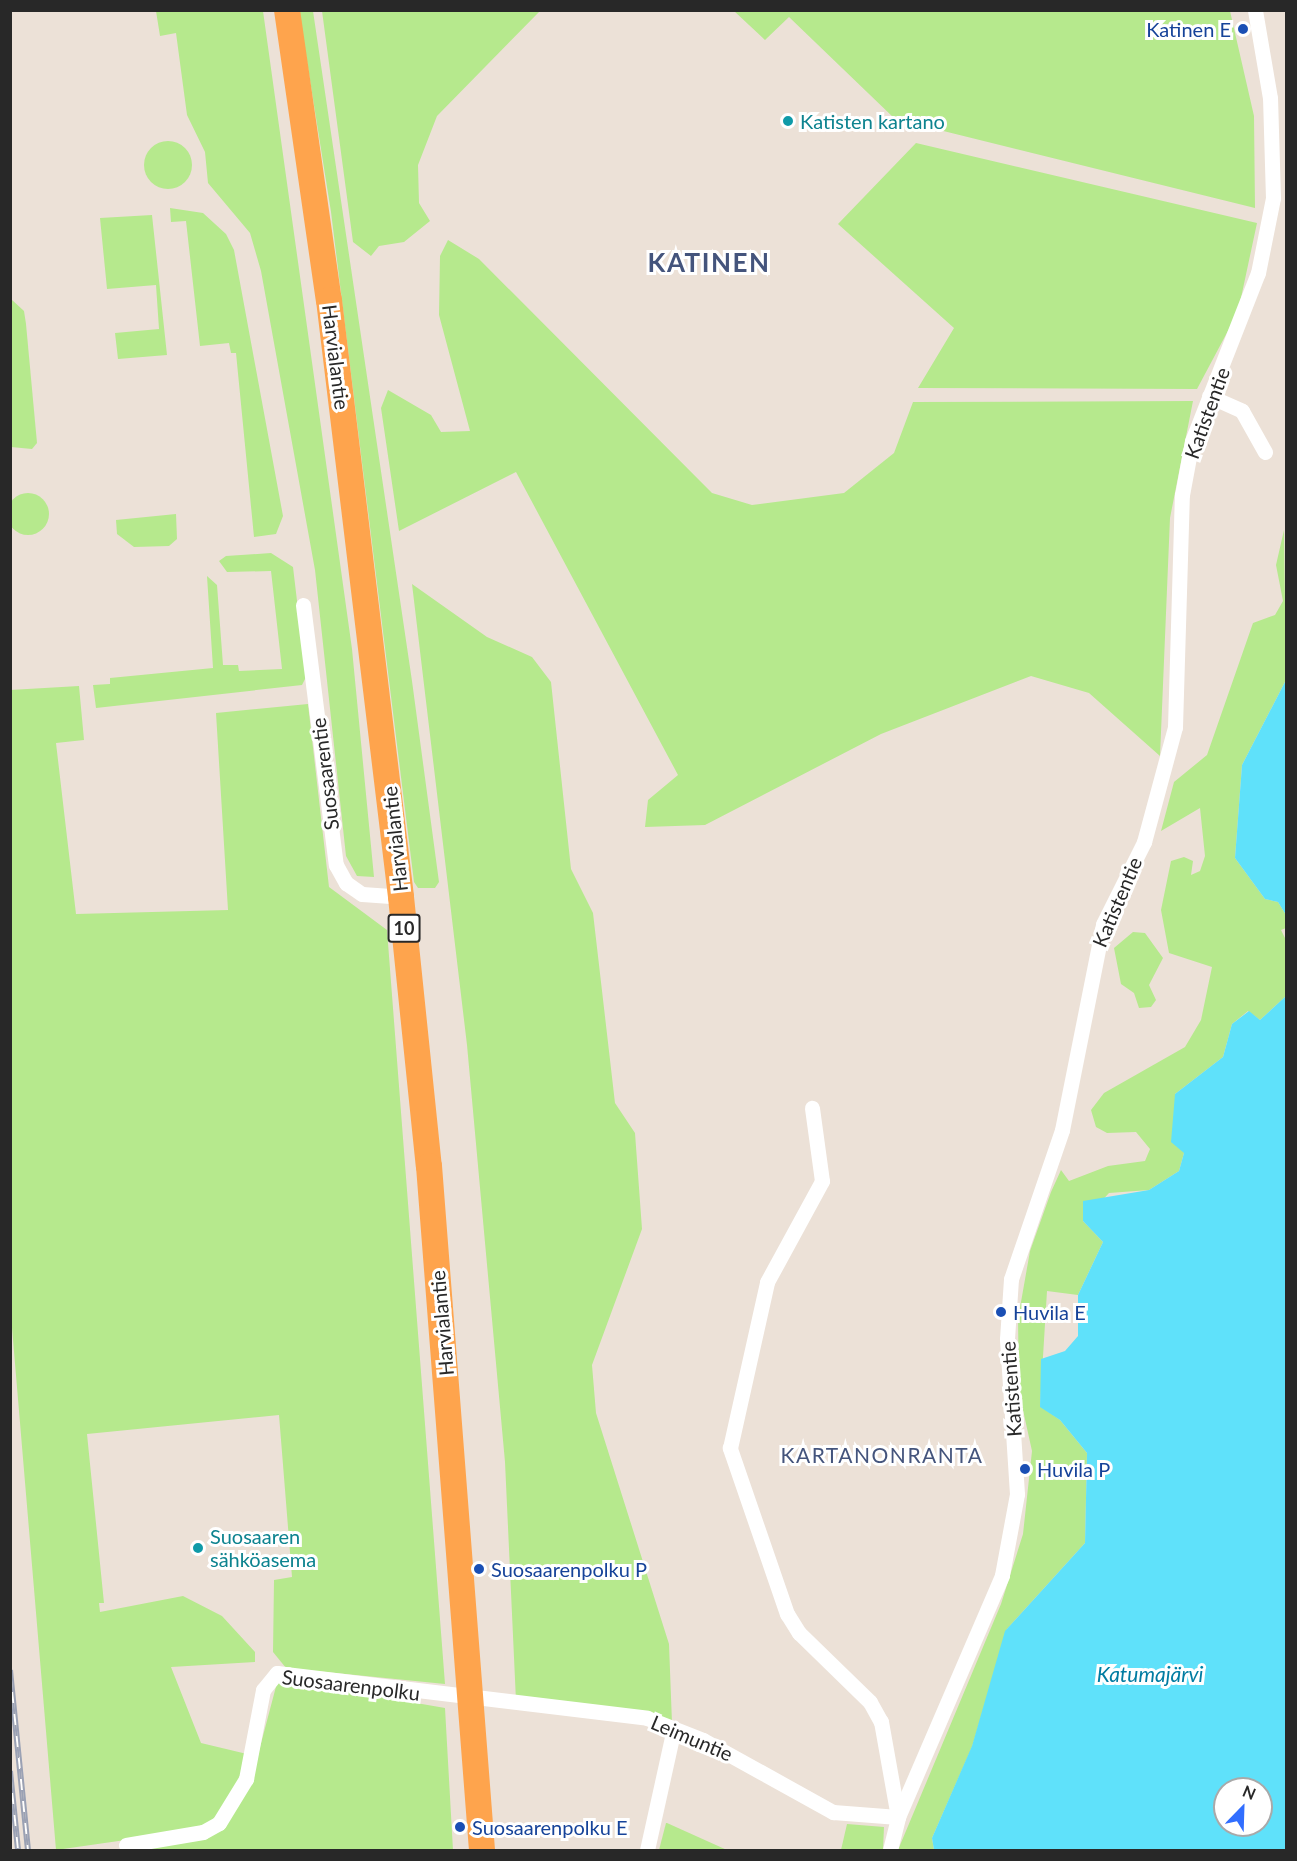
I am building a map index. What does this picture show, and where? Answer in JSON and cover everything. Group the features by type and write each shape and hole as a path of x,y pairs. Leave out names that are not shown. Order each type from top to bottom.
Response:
{"highway":[{"name":"Harvialantie","path":"287,10 329,300 401,897 429,1166 483,1851"}],"street":[{"name":"Katistentie","path":"890,1851 898,1817 1002,1575 1017,1494 1006,1339 1011,1279 1062,1130 1103,924 1144,842 1164,777 1178,689 1182,495 1192,441 1245,315 1280,197 1269,98 1255,10"},
{"path":"1209,396 1242,411 1265,452"},
{"name":"Suosaarentie","path":"303,605 336,865 346,884 362,894 401,897"},
{"name":"Katistentie","path":"813,1108 822,1181 767,1282 730,1448 787,1614 814,1649 870,1702 880,1722 898,1817"},
{"name":"Suosaarenpolku","path":"126,1845 202,1832 219,1823 246,1779 263,1690 275,1673 471,1701"},
{"name":"Leimuntie","path":"471,1701 647,1718 674,1728 833,1812 898,1817"},
{"path":"647,1851 674,1728"}],"green space":[{"path":"156,11 263,11 352,649 374,877 357,876 346,856 315,570 261,271 250,233 208,183 205,152 187,115 176,33 160,36"},
{"path":"299,11 313,11 412,681 439,882 435,888 418,888 414,882 331,212"},
{"path":"322,11 540,11 437,116 418,165 419,203 430,221 404,242 379,246 371,256 353,242"},
{"path":"734,11 1230,11 1254,116 1255,208 895,119 789,17 765,40"},
{"path":"168,141 185,148 192,165 185,182 168,189 151,182 144,165 151,148"},
{"path":"916,143 1257,223 1238,312 1197,389 918,388 954,328 838,224"},
{"path":"170,208 203,213 226,234 234,250 283,516 276,534 254,537 236,353 231,353 229,343 200,346 186,221 171,222"},
{"path":"152,215 167,355 118,359 115,333 159,329 156,285 107,289 100,218"},
{"path":"448,240 479,259 712,493 752,505 844,493 894,453 913,402 1193,401 1170,518 1160,756 1089,693 1031,676 881,734 705,825 645,827 648,800 678,775 516,472 399,531 381,408 388,390 431,415 441,432 470,431 439,315 440,256"},
{"path":"11,299 24,311 26,324 37,443 32,449 11,447"},
{"path":"28,493 36,494 43,499 48,506 48,522 43,529 36,534 28,535 20,534 13,529 8,522 7,514 8,506 13,499 20,494"},
{"path":"176,514 177,539 169,546 134,547 117,534 116,520"},
{"path":"1284,530 1286,680 1242,765 1235,858 1265,899 1278,902 1286,915 1286,928 1281,930 1286,940 1286,996 1260,1020 1248,1011 1232,1024 1223,1057 1175,1094 1184,1153 1179,1171 1149,1190 1109,1193 1083,1221 1103,1242 1078,1295 1047,1291 1040,1406 1060,1420 1087,1453 1085,1543 1007,1629 972,1747 932,1838 934,1850 898,1850 1001,1604 1023,1534 1032,1451 1019,1392 1018,1319 1030,1251 1051,1192 1061,1170 1069,1181 1108,1166 1145,1161 1150,1149 1136,1132 1107,1133 1096,1127 1091,1110 1104,1093 1185,1047 1201,1020 1212,967 1169,953 1161,910 1171,861 1184,857 1193,861 1191,875 1200,871 1205,856 1200,808 1161,831 1174,782 1207,755 1253,623 1275,615 1283,601 1276,565"},
{"path":"271,553 293,567 306,677 302,685 96,708 93,685 110,684 110,678 213,668 207,576 217,585 223,665 238,665 239,671 282,669 271,571 227,572 219,561 226,556"},
{"path":"412,584 487,637 532,657 551,682 571,869 593,913 615,1103 635,1133 642,1229 592,1365 596,1413 669,1644 672,1723 516,1701 505,1462 467,1045"},
{"path":"79,686 84,740 56,743 76,914 228,910 216,713 308,704 329,887 387,930 445,1684 286,1668 273,1652 274,1580 292,1577 279,1415 87,1434 104,1603 99,1603 100,1612 183,1596 222,1616 255,1652 255,1662 171,1667 201,1743 247,1754 232,1802 202,1829 56,1850 11,1316 10,690"},
{"path":"1133,932 1145,933 1163,958 1149,985 1156,1000 1151,1007 1139,1008 1134,993 1121,984 1114,948"},
{"path":"278,1679 445,1708 453,1850 129,1850 222,1830 251,1781"},
{"path":"667,1823 727,1850 659,1850"},
{"path":"847,1824 884,1827 883,1850 841,1850"}],"water":[{"path":"1286,680 1286,915 1278,902 1265,899 1235,858 1242,765"},
{"name":"Katumajärvi","path":"1286,996 1286,1850 934,1850 932,1838 972,1746 1005,1631 1085,1543 1087,1453 1060,1420 1040,1407 1041,1359 1065,1351 1078,1336 1078,1295 1103,1242 1083,1221 1083,1201 1149,1190 1179,1171 1184,1153 1171,1142 1175,1094 1223,1057 1232,1024 1249,1011 1260,1020"}],"railway":[{"path":"10,1670 28,1850"},
{"path":"10,1771 18,1850"}],"place":[{"name":"Katinen E","path":"1243,29"},
{"name":"Katisten kartano","path":"788,121"},
{"name":"Huvila E","path":"1001,1312"},
{"name":"Huvila P","path":"1025,1469"},
{"name":"Suosaaren sähköasema","path":"198,1548"},
{"name":"Suosaarenpolku P","path":"479,1569"},
{"name":"Suosaarenpolku E","path":"460,1827"}],"district":[{"name":"KATINEN","path":"709,263"},
{"name":"KARTANONRANTA","path":"882,1455"}]}
